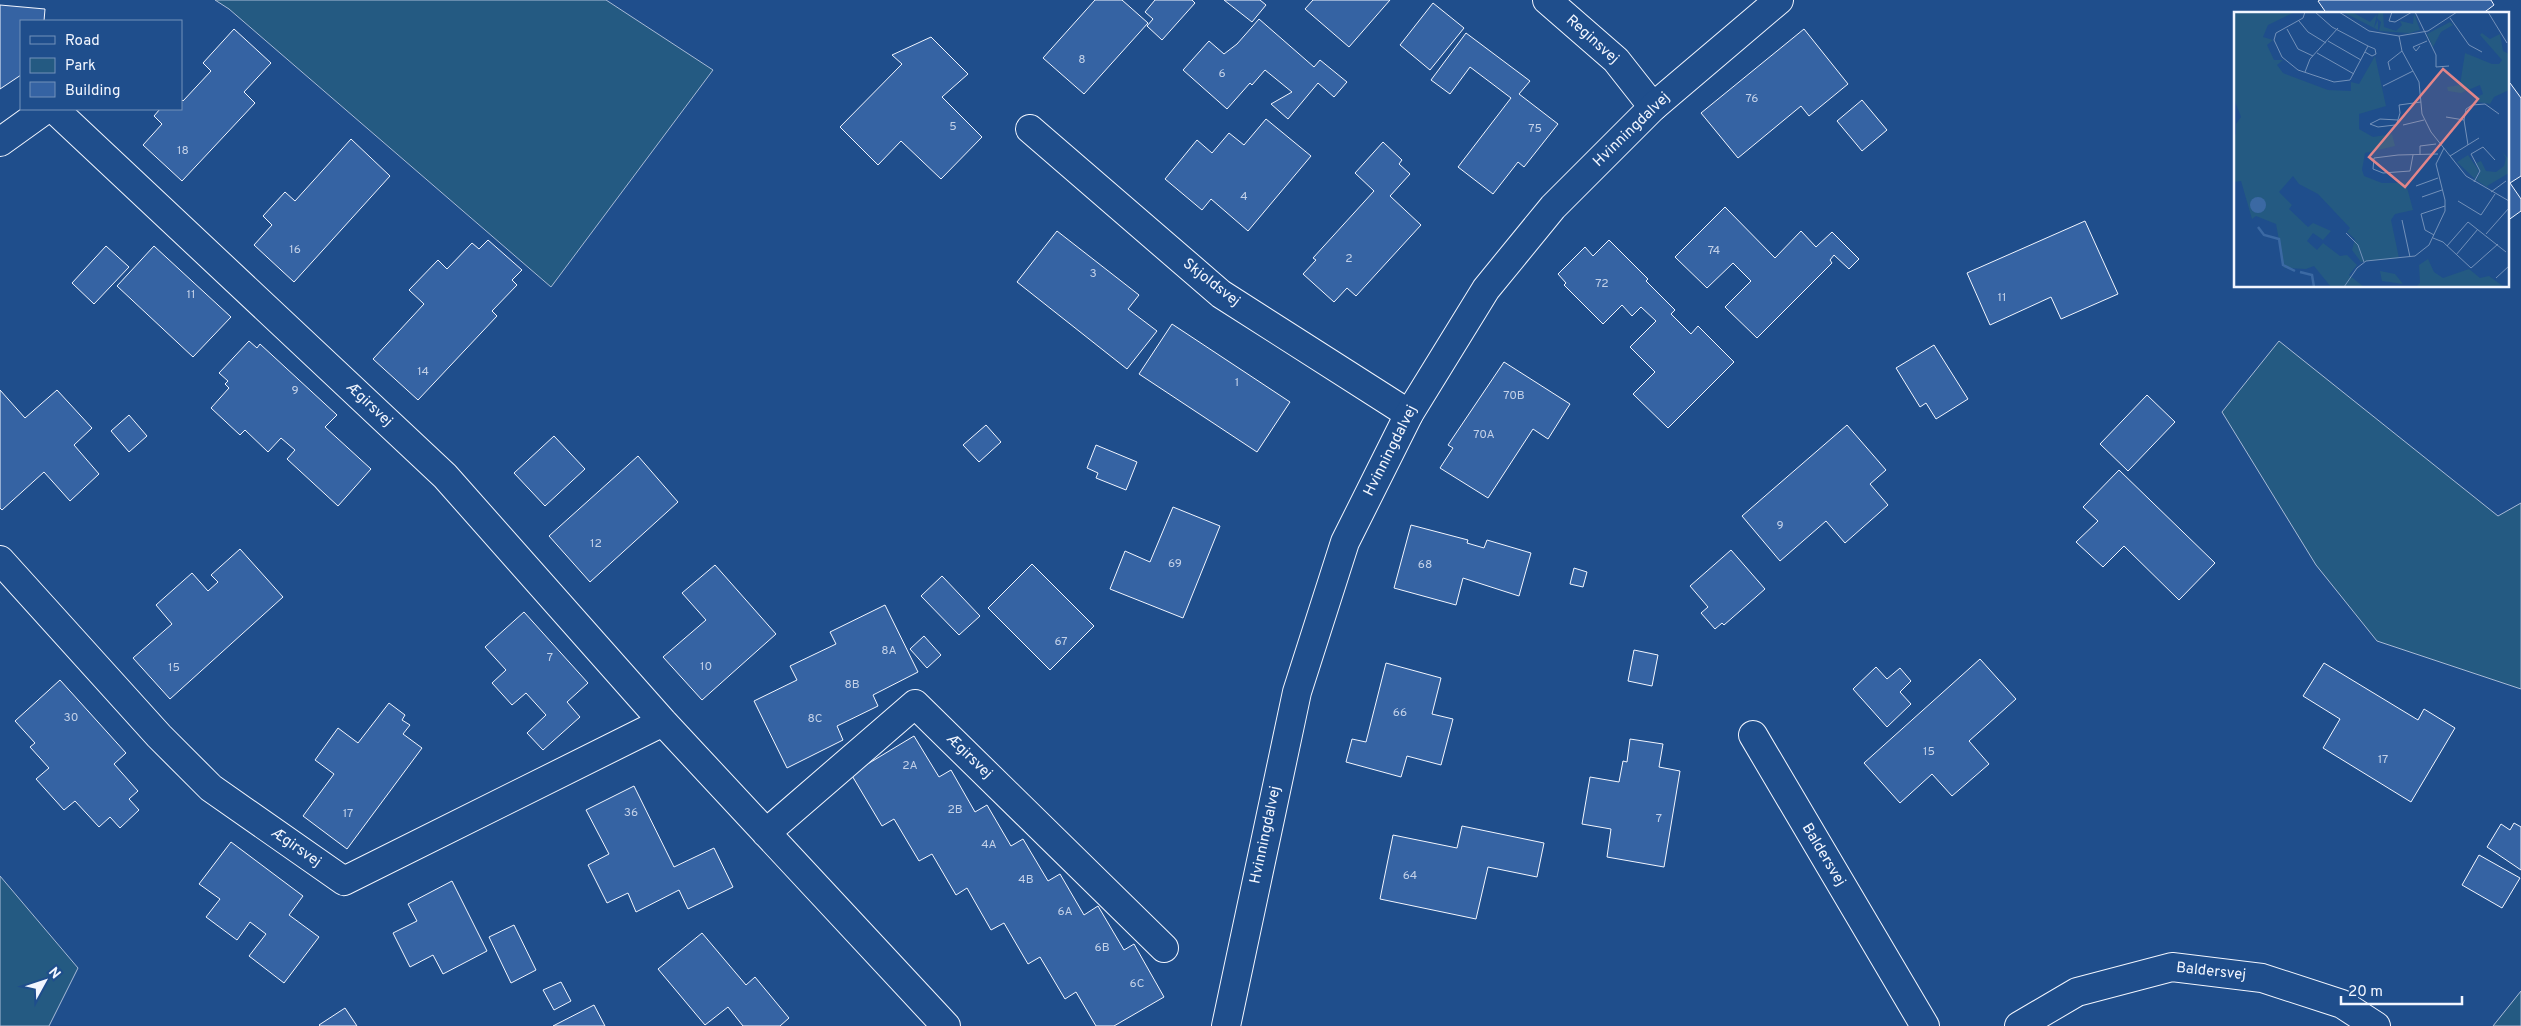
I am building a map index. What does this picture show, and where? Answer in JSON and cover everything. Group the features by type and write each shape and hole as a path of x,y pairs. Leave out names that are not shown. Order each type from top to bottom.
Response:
{"street":[{"name":"Reginsvej","path":"1547,0 1616,60 1653,107"},
{"name":"Hvinningdalvej","path":"1226,1026 1296,692 1345,542 1409,414 1486,289 1553,207 1653,107 1779,0"},
{"path":"0,142 45,110"},
{"name":"Ægirsvej","path":"55,110 445,476 663,722 946,1026"},
{"name":"Skjoldsvej","path":"1030,128 1221,294 1409,414"},
{"name":"Ægirsvej","path":"0,560 159,736 211,788 344,882 663,722"},
{"name":"Ægirsvej","path":"766,833 915,704 1164,948"},
{"name":"Baldersvej","path":"1753,735 1925,1026"},
{"name":"Baldersvej","path":"2019,1026 2077,992 2172,967 2262,978 2342,1004 2376,1026"}],"green space":[{"path":"215,0 606,0 713,70 551,287 229,9"},
{"path":"2279,341 2498,516 2521,503 2521,689 2377,641 2316,565 2222,412"},
{"path":"0,876 78,968 49,1026 0,1026"},
{"path":"2521,991 2521,1026 2493,1026"}],"building":[{"path":"1095,0 1122,0 1148,23 1084,94 1043,58"},
{"path":"1155,0 1192,0 1195,3 1162,40 1147,26 1153,19 1145,12"},
{"path":"1224,0 1260,0 1266,5 1252,22"},
{"path":"1313,0 1390,0 1349,47 1305,9"},
{"path":"2491,0 2494,5 2485,12 2326,12 2318,1"},
{"path":"1433,3 1464,28 1430,70 1400,45"},
{"path":"0,5 45,9 44,20 20,20 20,76 0,89"},
{"path":"1259,19 1314,67 1320,60 1347,82 1334,97 1318,83 1288,119 1271,104 1292,92 1265,70 1252,85 1250,83 1227,109 1183,70 1209,41 1224,54 1237,44"},
{"path":"234,29 271,63 244,92 255,103 182,181 143,145 162,124 154,116 159,110 182,110 182,100 211,71 203,63"},
{"path":"1804,29 1848,84 1809,116 1801,106 1738,158 1701,113"},
{"path":"1466,33 1530,81 1519,94 1558,124 1524,167 1518,162 1493,194 1458,167 1511,98 1470,67 1450,94 1431,80"},
{"path":"931,37 968,74 942,97 982,137 941,179 901,141 878,165 840,127 902,64 892,55"},
{"path":"2510,83 2521,98 2521,176 2510,183 2521,199 2521,211 2508,220 2508,84"},
{"path":"1862,100 1887,130 1862,151 1837,121"},
{"path":"1266,119 1311,156 1248,231 1211,199 1202,210 1165,179 1197,140 1212,153 1229,133 1244,145"},
{"path":"351,139 390,176 294,282 254,245 272,225 263,216 285,192 295,201"},
{"path":"1383,142 1402,160 1399,164 1410,174 1390,196 1421,225 1356,296 1347,288 1334,302 1303,274 1316,260 1313,258 1374,191 1355,173"},
{"path":"1725,207 1775,258 1801,231 1816,247 1832,232 1859,259 1849,269 1834,255 1830,260 1832,263 1757,338 1725,307 1751,281 1733,263 1707,288 1675,257"},
{"path":"2085,221 2118,294 2061,319 2051,297 1990,325 1967,273"},
{"path":"1057,231 1139,295 1128,309 1157,331 1127,369 1017,282"},
{"path":"488,240 522,270 512,280 517,285 492,311 497,316 418,400 373,359 424,304 409,290 438,260 447,269 472,243 479,249"},
{"path":"1609,240 1648,279 1646,281 1675,310 1671,314 1691,334 1698,326 1734,362 1668,428 1633,394 1655,372 1630,347 1656,321 1641,307 1632,316 1622,305 1603,324 1564,285 1566,283 1558,274 1585,247 1593,256"},
{"path":"106,246 129,267 94,304 72,283"},
{"path":"154,246 231,317 193,357 117,286"},
{"path":"1172,324 1290,402 1257,452 1139,374"},
{"path":"249,341 257,348 260,344 337,415 325,427 371,469 338,506 287,459 295,450 281,438 268,452 245,430 240,435 211,408 229,388 225,384 228,381 219,373"},
{"path":"1934,345 1968,399 1936,419 1926,403 1920,407 1896,368"},
{"path":"1504,362 1570,404 1548,439 1533,429 1488,498 1440,468 1453,448 1448,445"},
{"path":"0,390 25,418 57,390 92,428 74,445 99,474 70,501 44,472 2,510 0,508"},
{"path":"2147,395 2175,422 2128,471 2100,444"},
{"path":"129,415 147,436 129,452 111,431"},
{"path":"986,425 1001,442 979,462 963,445"},
{"path":"1847,425 1886,470 1870,484 1888,505 1845,543 1826,521 1780,561 1742,516"},
{"path":"554,436 585,469 545,506 514,473"},
{"path":"1096,445 1137,462 1126,490 1096,478 1098,473 1087,468"},
{"path":"638,456 678,502 590,582 549,536"},
{"path":"2119,470 2215,563 2179,600 2124,546 2103,567 2076,542 2098,521 2083,507"},
{"path":"1173,507 1220,526 1183,618 1110,589 1125,551 1150,562"},
{"path":"1411,525 1468,540 1467,543 1484,548 1487,540 1531,553 1519,596 1463,578 1456,605 1394,588"},
{"path":"240,549 283,597 170,699 133,658 172,624 156,605 192,573 208,591 218,582 211,575"},
{"path":"1731,550 1765,589 1724,625 1722,623 1715,629 1701,613 1708,607 1690,586"},
{"path":"1032,564 1094,626 1050,670 988,608"},
{"path":"715,565 776,634 702,700 663,657 706,620 682,593"},
{"path":"1574,568 1587,572 1583,587 1570,584"},
{"path":"942,576 980,616 959,635 921,596"},
{"path":"885,605 918,672 873,695 878,706 837,726 843,740 787,768 754,701 797,680 790,666 836,644 830,632"},
{"path":"524,612 588,683 567,702 580,717 543,750 527,733 546,715 526,693 512,705 492,683 506,670 485,647"},
{"path":"924,636 941,655 927,668 910,649"},
{"path":"1634,650 1658,655 1652,686 1628,681"},
{"path":"1980,659 2016,699 1969,741 1989,764 1952,796 1932,774 1900,803 1864,763"},
{"path":"1386,663 1441,678 1432,714 1453,719 1441,765 1407,756 1401,777 1346,762 1352,739 1366,742"},
{"path":"2324,663 2418,720 2424,709 2455,728 2411,802 2323,748 2340,719 2303,696"},
{"path":"1876,667 1887,679 1900,668 1911,681 1900,692 1911,704 1887,727 1853,689"},
{"path":"60,680 126,753 114,764 138,791 129,799 139,810 120,828 110,817 99,827 75,801 64,810 36,779 49,768 30,747 35,743 15,721"},
{"path":"389,703 405,715 402,720 410,725 403,734 422,748 347,849 303,816 334,774 315,760 338,728 358,743"},
{"path":"914,736 939,777 951,770 975,812 987,805 1011,846 1023,839 1048,881 1060,874 1084,915 1098,906 1124,950 1134,944 1164,997 1114,1026 1096,1026 1076,992 1065,999 1040,957 1028,964 1004,923 991,930 967,888 956,895 932,854 919,861 894,819 882,826 851,774"},
{"path":"1630,739 1663,744 1659,767 1680,771 1664,867 1607,857 1611,829 1582,824 1590,777 1619,782 1623,761 1627,762"},
{"path":"634,786 674,867 714,848 733,887 688,909 679,890 636,912 628,893 607,903 588,865 609,854 586,810"},
{"path":"2514,823 2521,827 2521,870 2487,847 2501,824 2510,830"},
{"path":"1462,826 1544,843 1537,877 1488,867 1476,919 1380,899 1393,835 1457,848"},
{"path":"231,842 303,896 289,915 319,937 284,983 249,956 266,934 250,922 237,940 206,917 220,899 199,884"},
{"path":"2479,855 2520,878 2502,908 2462,885"},
{"path":"452,881 487,951 443,974 433,955 410,967 393,933 417,921 408,904"},
{"path":"514,925 536,970 511,983 489,937"},
{"path":"702,933 746,985 755,977 789,1018 780,1026 743,1026 728,1007 705,1025 658,969"},
{"path":"561,982 571,1001 554,1010 543,990"},
{"path":"594,1005 605,1026 553,1026"},
{"path":"345,1008 357,1026 319,1025"}]}
